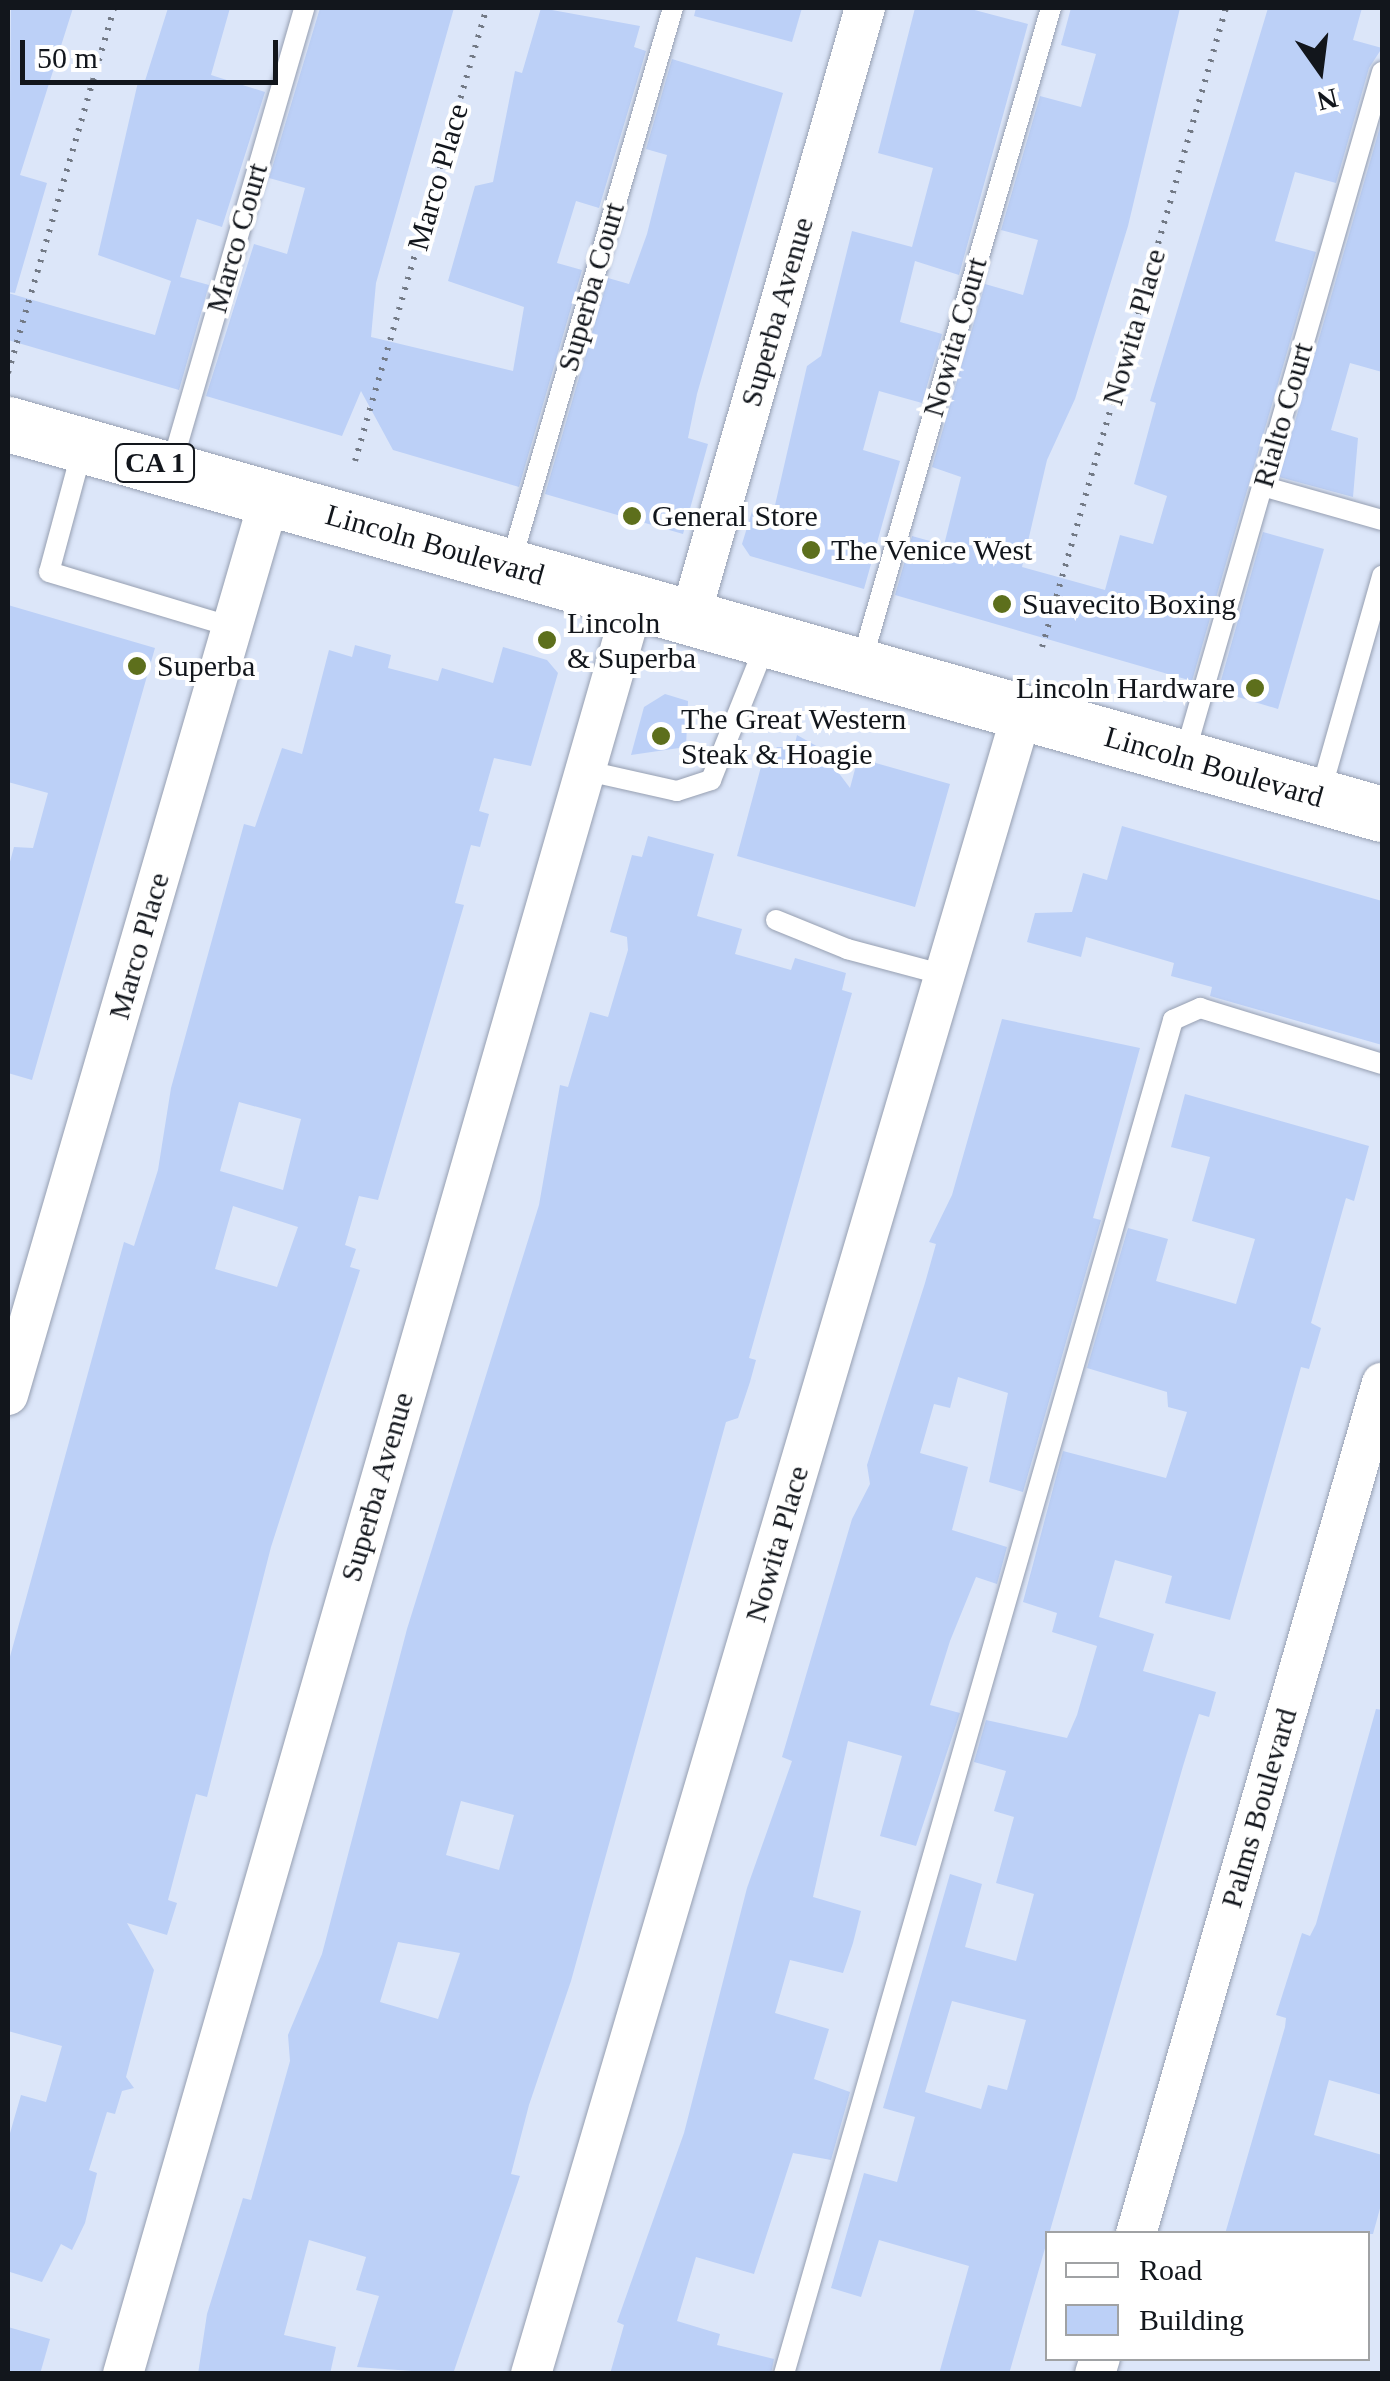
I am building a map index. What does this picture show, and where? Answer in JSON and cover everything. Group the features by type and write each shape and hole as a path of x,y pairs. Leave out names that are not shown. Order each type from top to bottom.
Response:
{"highway":[{"name":"Lincoln Boulevard","path":"8,424 1382,814"}],"street":[{"name":"Superba Avenue","path":"690,616 865,8"},
{"name":"Marco Place","path":"8,1394 270,497"},
{"name":"Superba Avenue","path":"123,2374 634,601"},
{"name":"Nowita Place","path":"531,2374 1022,714"},
{"name":"Palms Boulevard","path":"1137,2231 1382,1383"}],"lane":[{"name":"Marco Court","path":"170,468 304,8"},
{"name":"Superba Court","path":"510,566 673,8"},
{"name":"Nowita Court","path":"860,666 1051,8"},
{"name":"Rialto Court","path":"1184,758 1382,72"},
{"path":"84,444 48,572 232,626"},
{"path":"1262,486 1382,520"},
{"path":"1320,796 1382,576"},
{"path":"583,770 677,791 711,780 768,640"},
{"path":"776,920 848,950 945,975"},
{"path":"784,2374 1174,1020 1200,1008 1382,1064"}],"path":[{"path":"8,373 114,8"},
{"name":"Marco Place","path":"356,461 487,8"},
{"name":"Nowita Place","path":"1042,647 1226,8"}],"building":[{"path":"11,8 73,8 20,175 47,183 15,293 8,292"},
{"path":"168,8 230,8 211,75 265,92 222,227 197,219 180,277 209,285 179,390 8,340 8,293 155,335 171,281 98,255 138,82 144,84"},
{"path":"320,8 454,8 376,283 371,337 513,371 524,307 448,281 475,186 493,182 515,71 522,73 541,8 640,26 634,47 646,51 599,208 576,201 557,263 582,270 519,487 393,450 361,391 342,436 206,396 254,244 287,254 305,188 269,178"},
{"path":"696,8 802,8 792,42 694,16"},
{"path":"915,8 967,8 1028,24 959,275 915,261 900,322 942,334 922,403 879,391 863,450 900,461 864,589 750,556 742,544 753,508 773,514 807,366 821,356 852,231 912,247 933,168 878,153"},
{"path":"1071,8 1180,8 1128,226 1075,399 1047,460 1022,567 1105,590 1120,535 1153,544 1167,496 1134,484 1156,403 1150,401 1268,8 1362,8 1353,40 1382,48 1369,68 1336,183 1295,172 1275,241 1316,252 1192,681 895,595 912,536 944,545 961,477 932,467 985,284 1023,295 1038,240 1001,230 1040,96 1081,107 1096,54 1061,45"},
{"path":"672,59 783,93 697,394 688,438 708,444 683,534 545,494 608,278 629,284 647,234 667,155 646,149"},
{"path":"1382,120 1382,372 1350,363 1331,430 1358,438 1353,497 1279,477"},
{"path":"1263,532 1324,549 1278,709 1218,691"},
{"path":"8,605 155,648 32,1080 8,1073 8,869 14,847 33,848 48,793 8,782"},
{"path":"355,645 391,655 388,668 438,681 442,668 493,683 503,647 547,660 558,673 531,766 494,758 479,811 489,814 480,847 471,845 455,903 464,905 378,1200 359,1196 345,1245 356,1249 350,1267 360,1270 271,1547 207,1797 196,1794 168,1900 177,1903 167,1935 127,1923 154,1970 126,2077 134,2088 122,2091 115,2114 107,2112 89,2170 97,2173 85,2223 72,2250 61,2244 42,2282 10,2272 8,2140 21,2095 46,2102 62,2046 8,2031 8,1664 124,1242 134,1246 158,1170 171,1088 244,824 255,827 282,748 302,754 329,650 352,657","holes":["239,1102 301,1119 283,1190 220,1171","233,1206 298,1227 277,1287 215,1269"]},
{"name":"The Great Western Steak & Hoagie","path":"665,694 688,701 686,747 631,755 644,707"},
{"path":"797,735 820,748 850,788 858,758 950,784 915,907 737,856 762,763 777,747 794,747"},
{"path":"1122,826 1382,901 1382,1045 1210,996 1212,987 1171,976 1174,963 1086,937 1081,957 1027,942 1035,913 1072,912 1083,873 1107,880"},
{"path":"648,836 714,854 697,916 742,929 735,954 791,970 795,958 846,973 842,990 852,993 749,1358 756,1360 750,1382 738,1418 726,1422 571,1981 529,2105 511,2174 520,2176 453,2374 357,2367 379,2296 356,2290 366,2257 309,2240 284,2335 336,2347 330,2374 198,2374 207,2314 243,2198 251,2200 290,2061 288,2035 322,1954 407,1629 539,1205 560,1085 568,1087 590,1012 608,1017 628,950 627,937 610,932 632,855 642,857","holes":["461,1801 514,1815 499,1870 446,1855","398,1942 460,1953 438,2019 380,2002"]},
{"path":"1002,1019 1140,1048 1093,1218 1101,1220 1023,1492 989,1482 1008,1393 958,1377 950,1408 934,1404 920,1453 968,1467 952,1530 1007,1547 997,1584 976,1577 930,1705 960,1713 916,1846 880,1836 902,1756 848,1741 813,1897 861,1911 853,1943 843,1973 790,1960 775,2013 829,2029 814,2079 850,2092 831,2160 793,2153 754,2274 696,2257 677,2321 720,2334 717,2345 774,2359 771,2374 610,2374 624,2325 617,2322 684,2133 747,1888 792,1761 782,1757 852,1519 870,1484 867,1465 936,1244 929,1242 952,1195"},
{"path":"1185,1094 1369,1146 1354,1201 1346,1198 1311,1323 1321,1328 1309,1369 1301,1367 1230,1620 1165,1603 1172,1576 1115,1560 1099,1617 1154,1634 1143,1671 1216,1692 1209,1717 1199,1714 1183,1766 1050,2231 1045,2231 1045,2248 1009,2374 939,2374 969,2266 879,2240 861,2297 831,2288 864,2173 897,2182 915,2117 883,2108 950,1874 982,1884 965,1947 1016,1961 1034,1894 996,1883 1014,1817 994,1811 1006,1771 974,1762 986,1720 1067,1738 1077,1715 1097,1646 1052,1632 1057,1613 1023,1602 1063,1451 1166,1478 1187,1412 1168,1407 1167,1392 1087,1368 1128,1228 1168,1239 1156,1281 1236,1304 1255,1239 1192,1221 1210,1157 1171,1147","holes":["952,2001 1026,2020 1007,2090 988,2085 981,2109 925,2092"]},
{"path":"1376,1709 1382,1710 1382,2095 1329,2080 1314,2135 1382,2155 1382,2201 1373,2234 1226,2231 1285,2027 1286,2018 1276,2015 1302,1933 1310,1936"},
{"path":"8,2327 50,2339 40,2374 8,2374"}],"place":[{"name":"General Store","path":"632,516"},
{"name":"The Venice West","path":"811,550"},
{"name":"Suavecito Boxing","path":"1002,604"},
{"name":"Lincoln & Superba","path":"547,640"},
{"name":"Superba","path":"137,666"},
{"name":"Lincoln Hardware","path":"1255,688"},
{"name":"The Great Western Steak & Hoagie","path":"661,736"}]}
